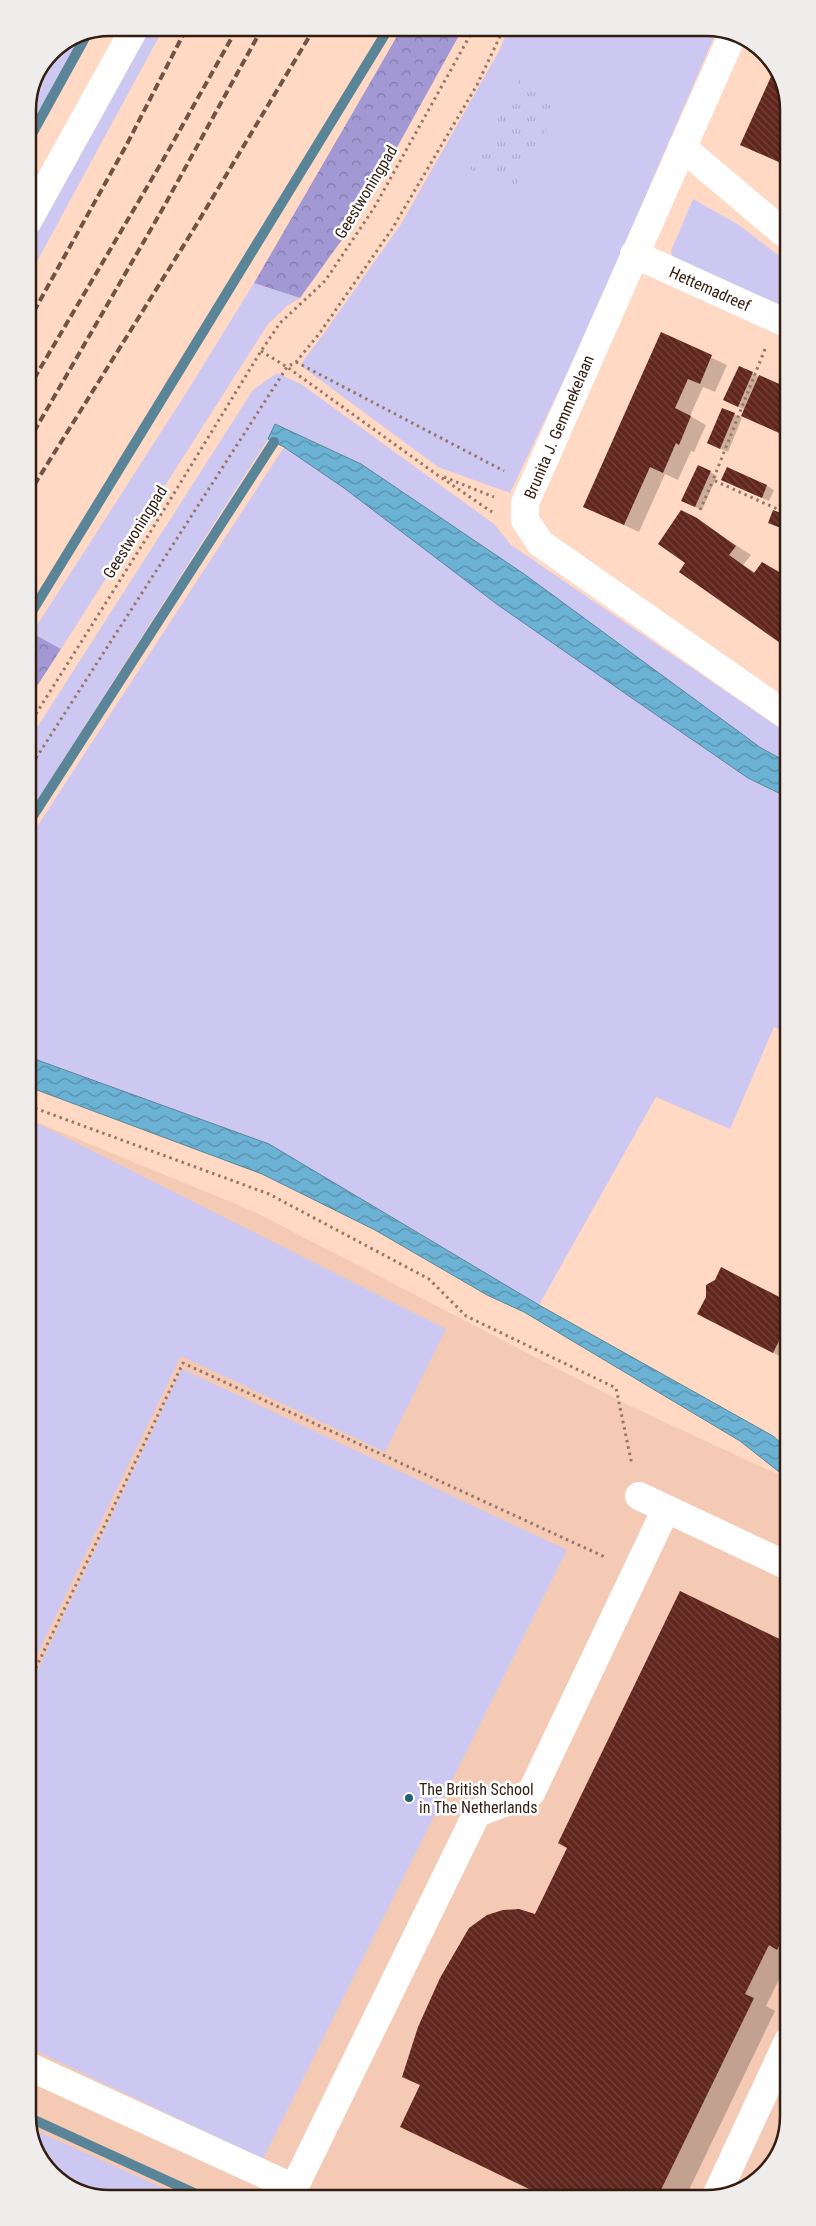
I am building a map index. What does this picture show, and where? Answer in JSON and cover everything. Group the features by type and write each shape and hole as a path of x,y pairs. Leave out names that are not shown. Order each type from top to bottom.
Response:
{"street":[{"path":"36,207 130,36"},
{"name":"Brunita J. Gemmekelaan","path":"730,41 528,495 525,520 540,543 780,711"},
{"path":"682,147 780,230"},
{"name":"Hettemadreef","path":"634,254 780,321"},
{"path":"639,1496 780,1562"},
{"path":"36,2070 294,2188 477,1813 531,1793 666,1509"},
{"path":"720,2188 780,2058"}],"path":[{"name":"Geestwoningpad","path":"36,712 146,539 261,351 280,323 325,282 374,208 470,36"},
{"path":"36,757 287,367 296,362 320,334 392,229 477,85 499,36"},
{"path":"700,510 780,323"},
{"path":"261,351 287,367 436,474 540,543"},
{"path":"296,362 528,495"},
{"path":"436,474 506,502 528,495"},
{"path":"713,480 780,510"},
{"path":"36,1109 269,1194 429,1278 466,1316 616,1388 639,1496"},
{"path":"36,1668 183,1362 557,1537 637,1571"}],"shaded area":[{"name":"The British School in The Netherlands","path":"36,1122 255,1212 630,1406 780,1475 780,2115 776,2139 764,2161 747,2177 734,2184 705,2190 106,2190 73,2180 49,2157 39,2135 36,2115"}],"green space":[{"path":"140,36 159,36 36,263 36,222"},
{"path":"397,36 459,36 359,216 300,298 254,283"},
{"path":"505,36 714,37 590,325 510,493 438,467 300,365 401,224 499,51"},
{"path":"79,43 36,123 36,106 44,78 52,65 62,55"},
{"path":"519,80 561,103 512,192 470,169"},
{"path":"693,199 739,225 780,256 780,306 674,262 671,251"},
{"path":"254,283 300,298 287,306 268,324 61,649 36,635 36,627 188,390"},
{"path":"277,373 301,384 494,524 511,545 780,728 780,758 761,748 644,664 276,424 36,802 36,729 253,390"},
{"path":"284,447 748,778 780,794 780,1029 774,1027 730,1129 656,1097 539,1305 269,1144 36,1061 36,828"},
{"path":"36,635 61,649 36,688"},
{"path":"36,1123 446,1329 385,1452 181,1356 36,1657"},
{"path":"182,1369 567,1550 263,2159 36,2051 36,1673"},
{"path":"38,2132 167,2190 106,2190 73,2180 49,2157"}],"water":[{"path":"275,424 361,464 524,574 761,748 780,758 780,794 748,778 626,694 498,605 344,488 284,447 268,439"},
{"path":"36,1060 269,1144 539,1305 773,1436 780,1442 780,1473 740,1441 524,1312 487,1295 375,1230 262,1174 36,1090"}],"building":[{"path":"771,76 779,101 780,160 779,162 740,145"},
{"path":"661,332 712,355 700,384 688,379 675,408 691,416 679,445 676,443 663,473 650,467 624,525 583,507"},
{"path":"739,366 753,372 738,407 723,400"},
{"path":"759,375 780,384 780,433 741,416"},
{"path":"722,408 735,413 720,449 707,443"},
{"path":"698,465 711,471 695,507 681,501"},
{"path":"727,467 767,485 762,498 721,480"},
{"path":"681,510 697,518 736,546 729,555 754,573 762,562 780,572 780,643 679,572 685,563 658,544"},
{"path":"773,510 780,513 780,528 768,523"},
{"path":"721,1267 780,1297 780,1339 773,1353 697,1314 706,1297 706,1285 715,1280"},
{"path":"680,1591 780,1639 780,1944 777,1950 769,1945 745,1994 754,1998 661,2190 531,2190 400,2127 420,2085 402,2077 418,2027 440,1978 469,1928 487,1915 503,1910 519,1909 535,1914 567,1848 558,1843"}],"waterway":[{"path":"36,605 384,36"},
{"path":"36,126 83,42"},
{"path":"36,811 274,442"},
{"path":"37,2121 188,2190"}],"railway":[{"path":"36,308 127,144 182,36"},
{"path":"36,375 163,160 233,36"},
{"path":"36,428 162,210 258,36"},
{"path":"36,482 192,232 310,36"}],"place":[{"name":"The British School in The Netherlands","path":"409,1798"}]}
